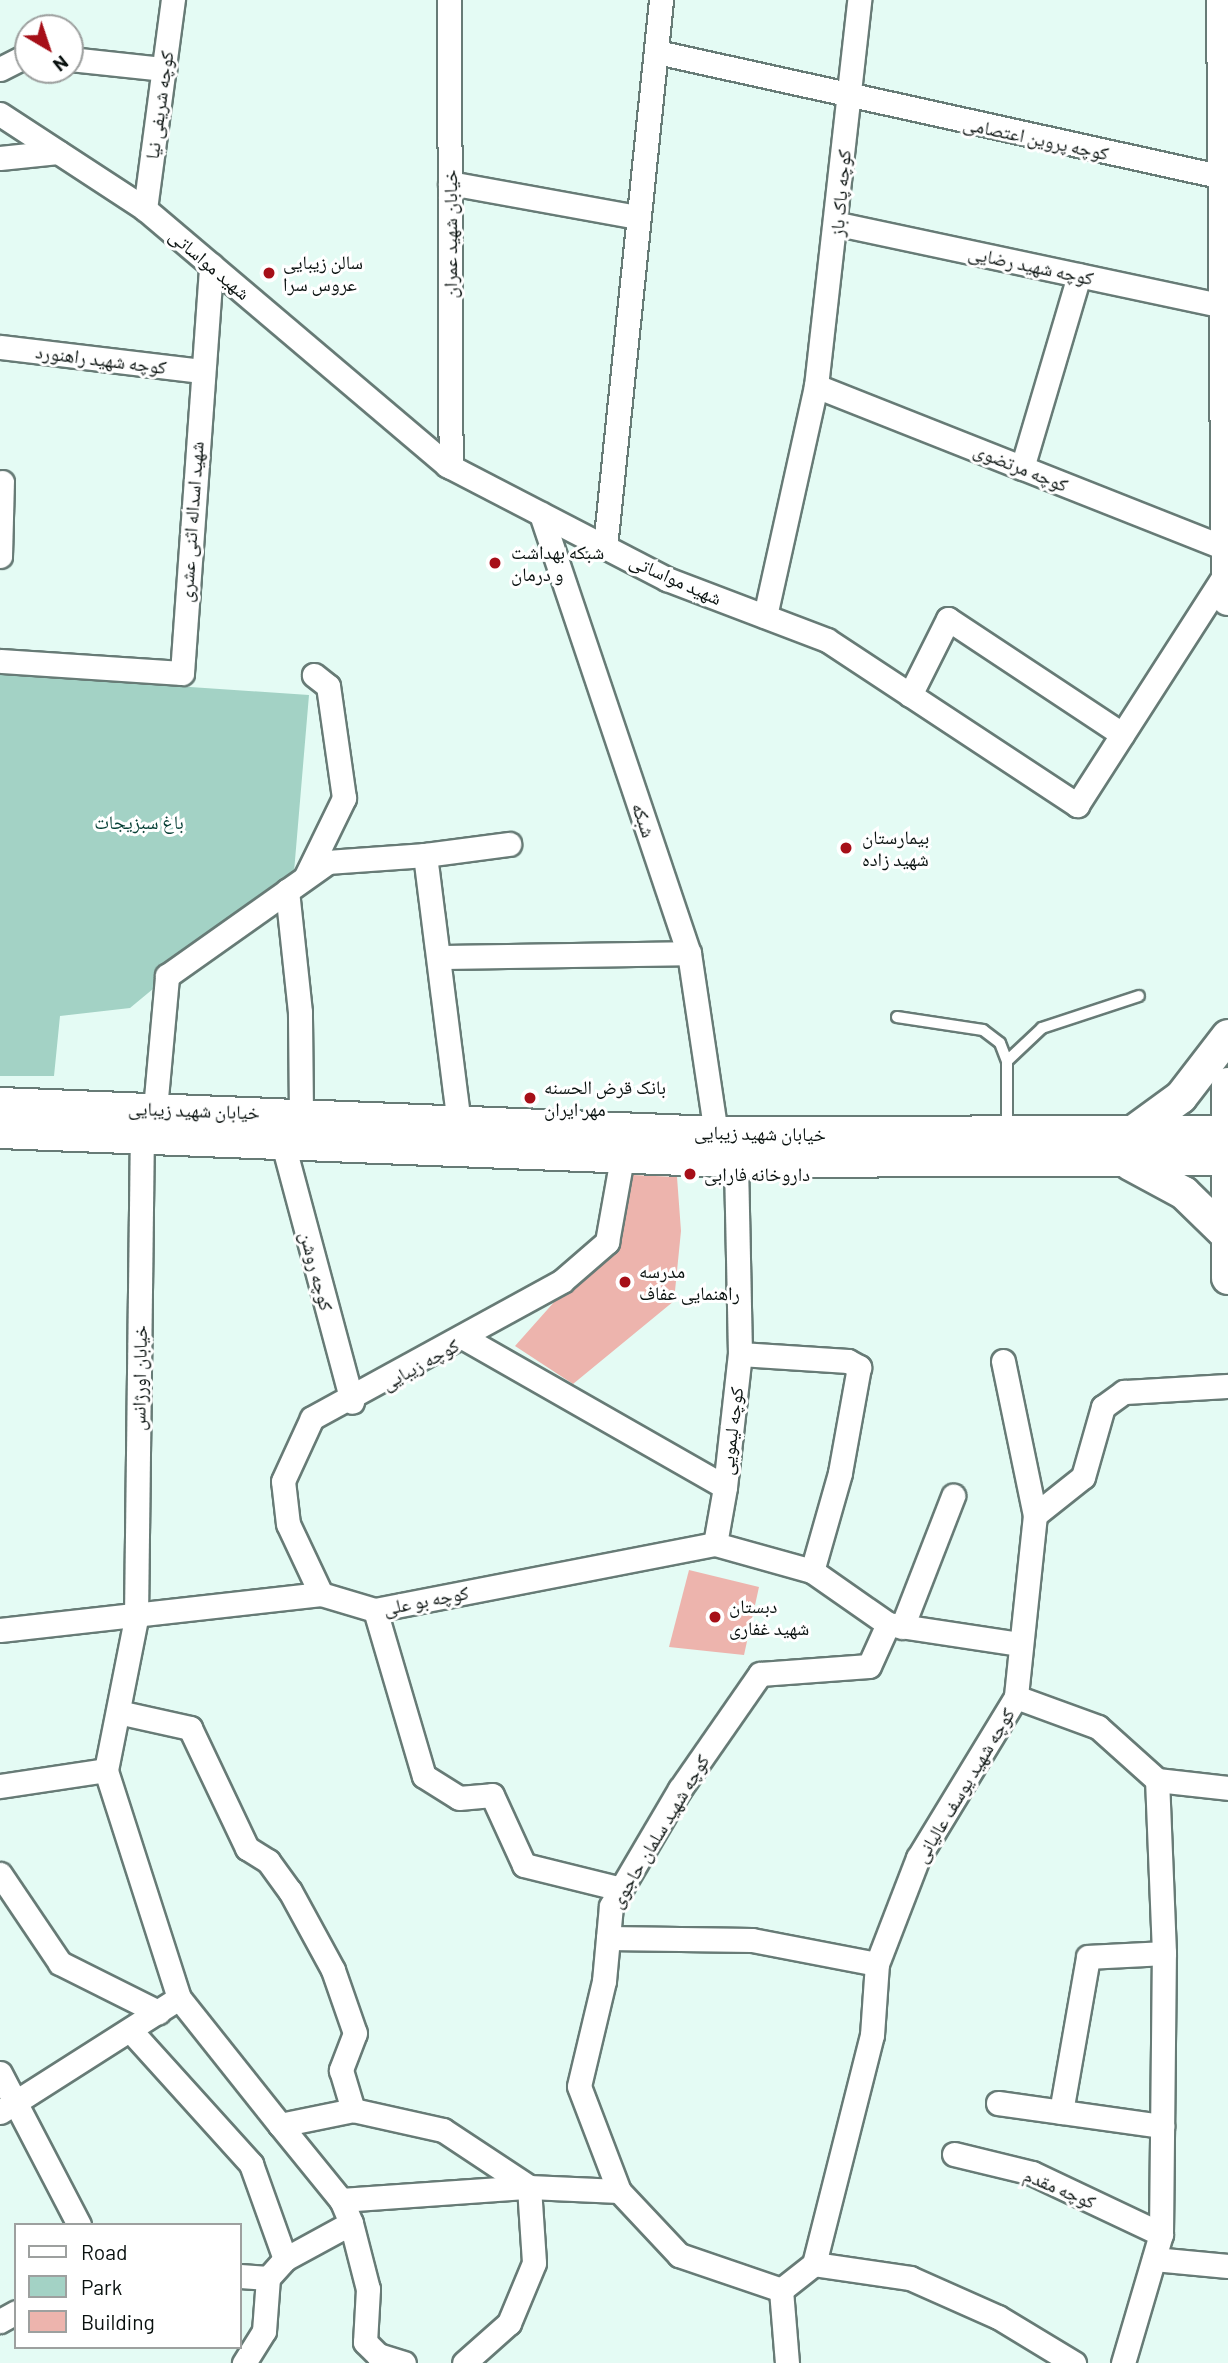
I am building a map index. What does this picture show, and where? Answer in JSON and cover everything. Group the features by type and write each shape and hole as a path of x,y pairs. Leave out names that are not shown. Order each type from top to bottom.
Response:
{"main road":[{"path":"1223,0 1228,599"},
{"path":"1133,1132 1181,1097 1228,1036"},
{"path":"1228,1084 1228,1278"},
{"name":"خیابان شهید زیبایی","path":"2,1118 155,1109 301,1113 458,1124 716,1133 1007,1135 1133,1132 1228,1146"},
{"name":"خیابان شهید زیبایی","path":"2,1118 142,1138 282,1140 622,1158 736,1161 1115,1159 1228,1146"},
{"path":"1115,1159 1164,1178 1227,1235"}],"street":[{"name":"کوچه شریفی نیا","path":"145,209 173,0"},
{"name":"خیابان شهید عمران","path":"449,0 451,467"},
{"path":"605,547 661,0"},
{"name":"کوچه پاک باز","path":"765,616 816,386 838,224 859,0"},
{"name":"کوچه پروین اعتصامی","path":"657,52 848,99 1223,177"},
{"path":"84,61 164,69"},
{"name":"شهید مواساتی","path":"0,114 145,209 451,467 605,547 827,640 1077,805 1228,570"},
{"path":"0,158 58,152"},
{"path":"450,183 637,217"},
{"name":"کوچه شهید رضایی","path":"838,224 1224,306"},
{"name":"شهید اسداله اثنی عشری","path":"0,661 182,673 201,371 211,265"},
{"path":"1022,468 1079,275"},
{"name":"کوچه شهید راهنورد","path":"0,347 201,371"},
{"name":"کوچه مرتضوی","path":"816,386 1227,549"},
{"path":"0,556 2,482"},
{"name":"شبکه","path":"541,514 689,953 716,1133"},
{"path":"910,695 948,619 1122,734"},
{"path":"306,876 344,798 328,686 314,675"},
{"path":"155,1109 167,976 328,862 425,855 509,844"},
{"path":"425,855 458,1124"},
{"path":"287,891 300,1012 301,1113"},
{"path":"439,957 689,953"},
{"name":"خیابان اورژانس","path":"106,1770 136,1618 142,1138"},
{"name":"کوچه روشن","path":"282,1140 352,1402"},
{"name":"کوچه زیبایی","path":"321,1594 288,1524 283,1481 312,1418 352,1402 562,1282 607,1242 622,1158"},
{"name":"کوچه لیمویی","path":"466,1339 724,1487 740,1354 736,1161"},
{"path":"740,1354 848,1361 859,1367 843,1460 812,1571"},
{"path":"1003,1362 1035,1515 1016,1698"},
{"path":"1035,1515 1083,1477 1103,1407 1124,1392 1228,1386"},
{"path":"724,1487 715,1544 812,1571 895,1626 1021,1644"},
{"path":"895,1626 953,1496"},
{"name":"کوچه بو علی","path":"0,1630 136,1618 321,1594 375,1610 715,1544"},
{"path":"375,1610 424,1776 459,1798 492,1795 524,1865 621,1889"},
{"name":"کوچه شهید سلمان حاجوی","path":"619,2191 579,2086 608,1938 611,1906 760,1674 869,1666 895,1626"},
{"name":"کوچه شهید یوسف عالیانی","path":"814,2264 872,2035 877,1964 918,1858 1016,1698 1098,1727 1157,1780"},
{"path":"118,1712 190,1728 247,1847 268,1861 290,1891 333,1970 355,2033 341,2070 353,2109"},
{"path":"0,1786 106,1770 179,1998 341,2200 351,2223 368,2289 365,2342 404,2363"},
{"path":"1124,2363 1161,2234 1164,1953 1157,1780 1228,1788"},
{"path":"0,1874 60,1963 158,2012"},
{"path":"608,1938 752,1940 877,1964"},
{"path":"1061,2112 1087,1957 1164,1953"},
{"path":"6,2109 179,1998"},
{"path":"130,2030 251,2164 285,2259"},
{"path":"0,2073 6,2109 78,2223"},
{"path":"998,2103 1162,2126"},
{"path":"280,2125 353,2109 443,2130 528,2187"},
{"name":"کوچه مقدم","path":"954,2154 1032,2173 1161,2234"},
{"path":"464,2363 509,2323 534,2263 528,2187"},
{"path":"341,2200 528,2187 619,2191 679,2255 781,2290"},
{"path":"244,2363 264,2331 268,2278 285,2259 351,2223"},
{"path":"1154,2259 1228,2266"},
{"path":"781,2290 814,2264 910,2278 998,2317 1074,2363"},
{"path":"242,2276 268,2278"},
{"path":"781,2290 787,2363"}],"lane":[{"path":"1007,1060 1042,1028 1139,996"},
{"path":"897,1017 983,1030 1000,1043 1007,1060 1007,1135"}],"green space":[{"name":"باغ سبزیجات","path":"0,674 309,695 294,872 130,1008 60,1016 54,1076 0,1076"}],"building":[{"name":"مدرسه راهنمایی عفاف","path":"633,1175 677,1177 681,1231 674,1301 573,1384 515,1346 555,1301 617,1252"},
{"name":"دبستان شهید غفاری","path":"689,1570 759,1587 744,1655 669,1647"}],"place":[{"name":"سالن زیبایی عروس سرا","path":"269,273"},
{"name":"شبکه بهداشت و درمان","path":"495,563"},
{"name":"بیمارستان شهید زاده","path":"846,848"},
{"name":"بانک قرض الحسنه مهر ایران","path":"530,1098"},
{"name":"داروخانه فارابی","path":"690,1174"},
{"name":"مدرسه راهنمایی عفاف","path":"625,1282"},
{"name":"دبستان شهید غفاری","path":"715,1617"}]}
